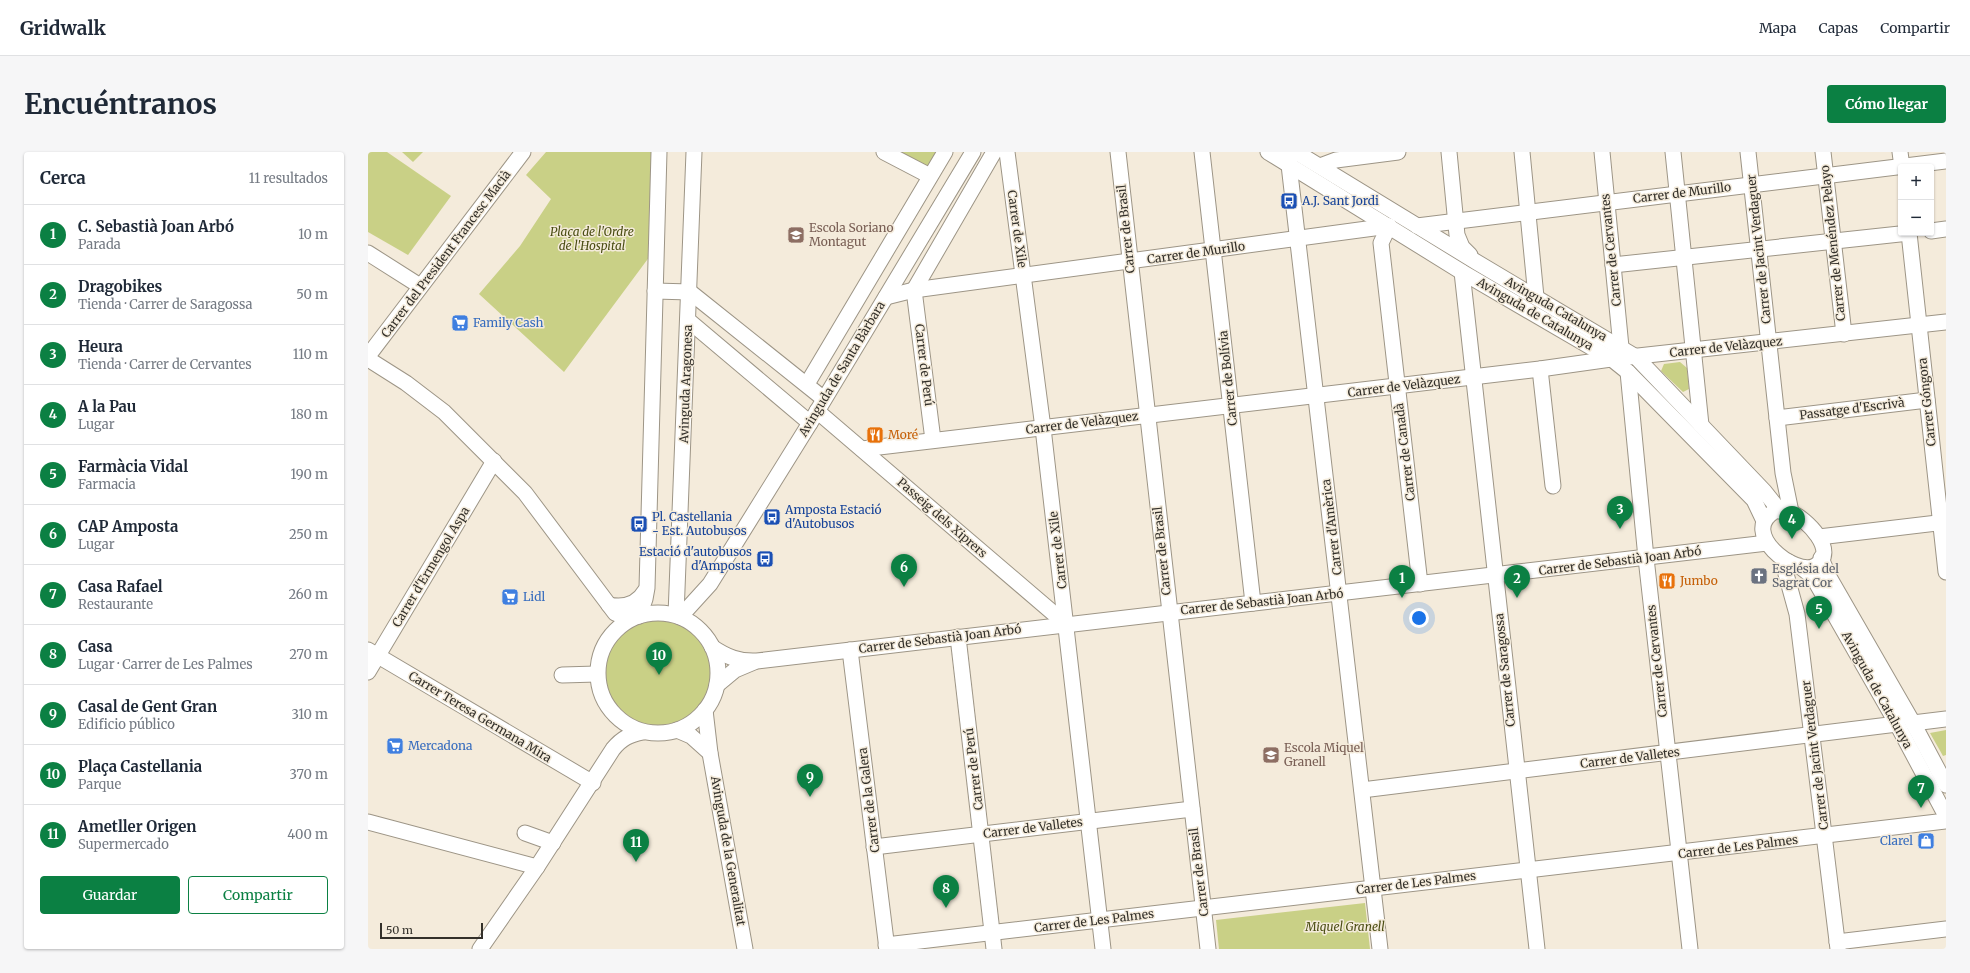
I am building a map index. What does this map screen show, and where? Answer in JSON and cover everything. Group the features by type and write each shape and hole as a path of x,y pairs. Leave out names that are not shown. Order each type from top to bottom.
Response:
{"street":[{"name":"Carrer del President Francesc Macià","path":"368,356 523,152"},
{"path":"635,618 645,599 647,588 659,152"},
{"name":"Avinguda Aragonesa","path":"678,616 694,152"},
{"path":"884,152 930,176"},
{"path":"807,384 944,152"},
{"name":"Avinguda de Santa Bàrbara","path":"699,629 703,601 710,584 817,411 973,152"},
{"path":"914,290 994,152"},
{"name":"Carrer de Xile","path":"1007,152 1043,428 1103,949"},
{"name":"Carrer de Brasil","path":"1118,152 1208,949"},
{"name":"Carrer de Bolívia","path":"1202,152 1253,603"},
{"name":"Avinguda de Catalunya","path":"1268,152 1289,159 1389,226 1462,272 1611,359 1628,372 1754,500 1764,521"},
{"name":"Avinguda Catalunya","path":"1296,152 1636,357 1764,491 1786,512"},
{"path":"1320,166 1336,160 1398,152"},
{"path":"1449,152 1457,235 1462,247 1478,263"},
{"path":"1522,152 1536,297"},
{"name":"Carrer de Cervantes","path":"1602,152 1621,347"},
{"path":"1674,152 1695,351 1701,425"},
{"name":"Carrer de Jacint Verdaguer","path":"1748,152 1784,473 1786,512"},
{"name":"Carrer de Menéndez Pelayo","path":"1823,152 1844,334"},
{"name":"Carrer d'Amèrica","path":"1289,159 1380,949"},
{"name":"Carrer de Murillo","path":"1417,226 1826,176 1901,162 1946,161"},
{"name":"Carrer de Murillo","path":"886,297 914,290 1389,226"},
{"name":"Carrer de Canadà","path":"1389,226 1381,243 1420,584"},
{"path":"1934,231 1946,229"},
{"path":"1613,265 1898,234"},
{"name":"Carrer Góngora","path":"1909,236 1927,400 1943,522 1946,572"},
{"path":"368,253 420,286"},
{"name":"Carrer de Saragossa","path":"1462,272 1494,576 1537,949"},
{"path":"865,285 886,297"},
{"path":"655,290 690,292"},
{"name":"Carrer de Perú","path":"914,290 933,440"},
{"name":"Passeig dels Xiprers","path":"690,292 807,384 817,411"},
{"name":"Passeig dels Xiprers","path":"689,321 817,411 1066,624"},
{"name":"Carrer de Velàzquez","path":"862,449 1317,396 1611,359 1769,343 1946,322"},
{"path":"368,359 406,383 444,412 525,493 615,613 635,618"},
{"path":"1540,369 1553,486"},
{"name":"Carrer de Cervantes","path":"1628,372 1667,754 1690,949"},
{"name":"Passatge d'Escrivà","path":"1777,418 1927,400"},
{"name":"Carrer d'Ermengol Aspa","path":"368,672 373,653 494,461"},
{"path":"1775,511 1786,512 1802,520 1819,537 1823,544 1821,558 1816,566 1809,568 1795,565 1764,539 1762,528 1768,515 1775,511"},
{"path":"1819,537 1943,522"},
{"name":"Carrer de Sebastià Joan Arbó","path":"712,647 728,657 745,661 757,661 1767,543"},
{"path":"1821,558 1829,577 1946,785"},
{"name":"Avinguda de Catalunya","path":"1795,565 1813,577 1897,724 1946,816"},
{"name":"Carrer de Jacint Verdaguer","path":"1795,565 1786,574 1797,614 1813,735 1837,946"},
{"name":"Avinguda de Santa Bàrbara","path":"678,616 710,584"},
{"path":"609,605 618,607 635,602 647,588"},
{"path":"609,605 613,615 611,635 601,653 597,674 602,697 616,716 625,724 643,732"},
{"path":"480,949 537,867 620,740 629,735 643,732 660,733 677,730 693,722 706,710 713,699 717,685 718,666 712,647 699,629 678,616 659,613 635,618 611,635"},
{"name":"Carrer de Perú","path":"958,637 994,949"},
{"name":"Carrer de la Galera","path":"850,650 887,947"},
{"name":"Carrer Teresa Germana Mira","path":"373,653 593,783"},
{"name":"Carrer de Sebastià Joan Arbó","path":"717,685 735,670 757,661"},
{"path":"562,675 597,674"},
{"name":"Avinguda de la Generalitat","path":"706,710 710,753 745,949"},
{"path":"613,749 619,729 616,716"},
{"path":"1913,724 1946,719"},
{"name":"Carrer de Valletes","path":"1362,790 1667,754 1897,724"},
{"path":"677,730 691,736 710,753"},
{"name":"Carrer de Valletes","path":"874,847 1192,809"},
{"name":"Carrer de Les Palmes","path":"887,947 1100,920 1528,870 1679,854 1946,821"},
{"path":"368,822 537,867"},
{"path":"525,833 553,843"},
{"path":"1837,946 1946,929"}],"green space":[{"path":"368,152 387,152 451,196 408,255 368,232"},
{"path":"402,152 423,152 413,162"},
{"name":"Plaça de l'Ordre de l'Hospital","path":"546,152 652,152 650,256 564,372 479,294 520,246 551,199 526,175"},
{"path":"894,152 942,152 930,172"},
{"path":"1680,362 1687,368 1689,389 1683,392 1661,371 1664,364"},
{"path":"659,619 669,620 689,628 697,635 704,643 712,663 712,683 704,703 697,711 689,718 669,726 659,727 649,726 629,718 621,711 614,703 606,683 605,673 606,663 614,643 621,635 629,628 649,620"},
{"path":"1946,730 1946,755 1943,756 1930,733"},
{"name":"Miquel Granell","path":"1365,903 1370,949 1219,949 1216,920"}],"place":[{"name":"A.J. Sant Jordi","path":"1289,201"},
{"name":"Escola Soriano Montagut","path":"796,235"},
{"name":"Family Cash","path":"460,323"},
{"name":"Moré","path":"875,435"},
{"name":"Amposta Estació d'Autobusos","path":"772,517"},
{"name":"Pl. Castellania - Est. Autobusos","path":"639,524"},
{"name":"Heura","path":"1620,529"},
{"name":"A la Pau","path":"1792,539"},
{"name":"Estació d'autobusos d'Amposta","path":"765,559"},
{"name":"Església del Sagrat Cor","path":"1759,576"},
{"name":"Jumbo","path":"1667,581"},
{"name":"CAP Amposta","path":"904,587"},
{"name":"Lidl","path":"510,597"},
{"name":"C. Sebastià Joan Arbó","path":"1402,598"},
{"name":"Dragobikes","path":"1517,598"},
{"name":"Farmàcia Vidal","path":"1819,629"},
{"name":"Plaça Castellania","path":"659,675"},
{"name":"Mercadona","path":"395,746"},
{"name":"Escola Miquel Granell","path":"1271,755"},
{"name":"Casal de Gent Gran","path":"810,797"},
{"name":"Casa Rafael","path":"1921,808"},
{"name":"Clarel","path":"1926,841"},
{"name":"Ametller Origen","path":"636,862"},
{"name":"Casa","path":"946,908"}]}
